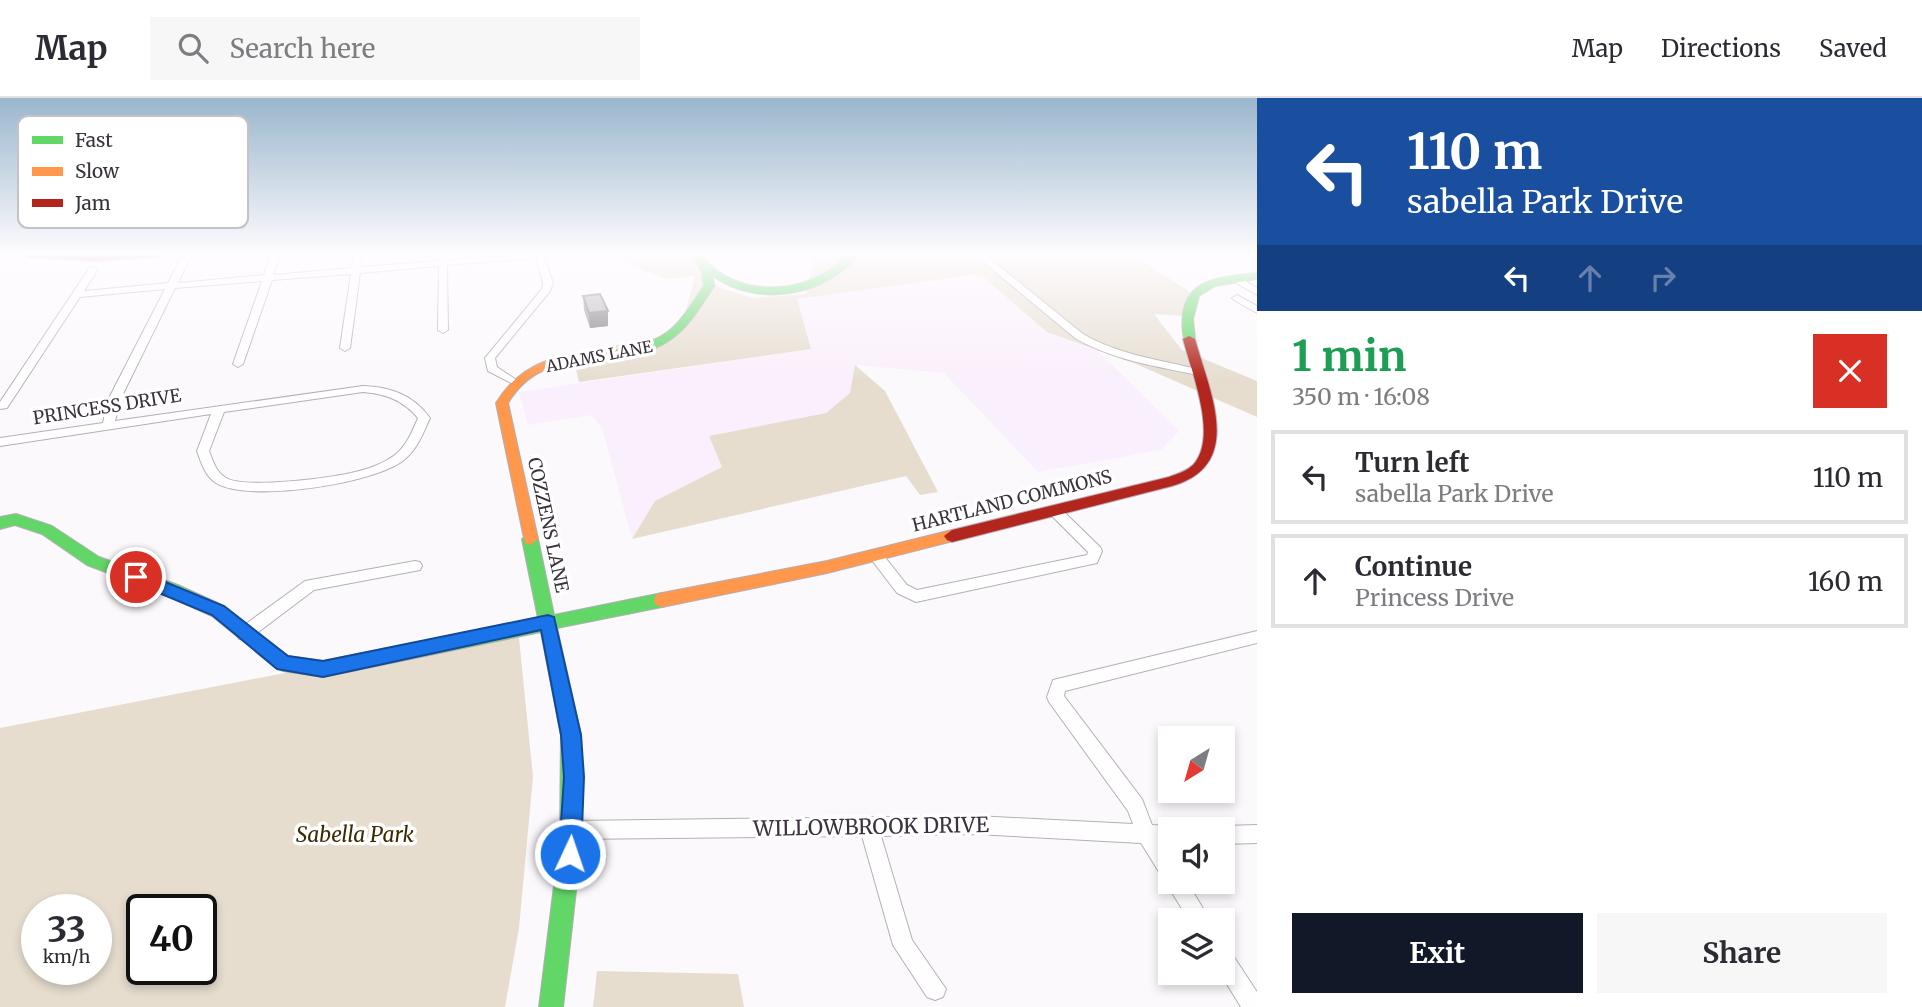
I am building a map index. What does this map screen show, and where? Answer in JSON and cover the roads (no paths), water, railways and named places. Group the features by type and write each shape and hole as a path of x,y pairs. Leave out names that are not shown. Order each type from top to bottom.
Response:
{"main road":[{"name":"ADAMS LANE","path":"513,381 544,365 634,351 665,342 678,331 702,296"},
{"name":"HARTLAND COMMONS","path":"244,634 283,663 323,669 876,555 1172,481 1197,470 1212,438 1186,311 1191,296"},
{"name":"COZZENS LANE","path":"513,381 503,395 502,404 571,735 574,777 567,901 551,1007"},
{"path":"0,523 16,519 47,530 93,561 172,590 218,611 244,634"}],"street":[{"path":"3,405 74,296"},
{"path":"108,426 114,400 167,296"},
{"path":"238,363 261,296"},
{"path":"345,348 352,296"},
{"path":"443,296 443,330"},
{"path":"513,381 492,369 491,358 541,296"},
{"path":"1030,296 1079,336 1096,346 1197,372"},
{"path":"1237,298 1257,310"},
{"name":"PRINCESS DRIVE","path":"0,442 219,409 363,388 402,396 424,418 412,443 402,454 370,473 345,479 243,487 229,485 212,475 203,451 219,409"},
{"path":"876,555 902,589 916,596 1093,559 1096,551 1055,510"},
{"path":"244,634 310,585 415,566"},
{"path":"1158,853 1146,834 1135,805 1055,696 1059,685 1257,637"},
{"name":"WILLOWBROOK DRIVE","path":"572,830 988,825 1158,834"},
{"path":"869,828 903,945 935,989"},
{"path":"1235,835 1257,834"},
{"path":"1235,977 1254,1007"}],"park label":[{"name":"Sabella Park","path":"355,835"}]}
